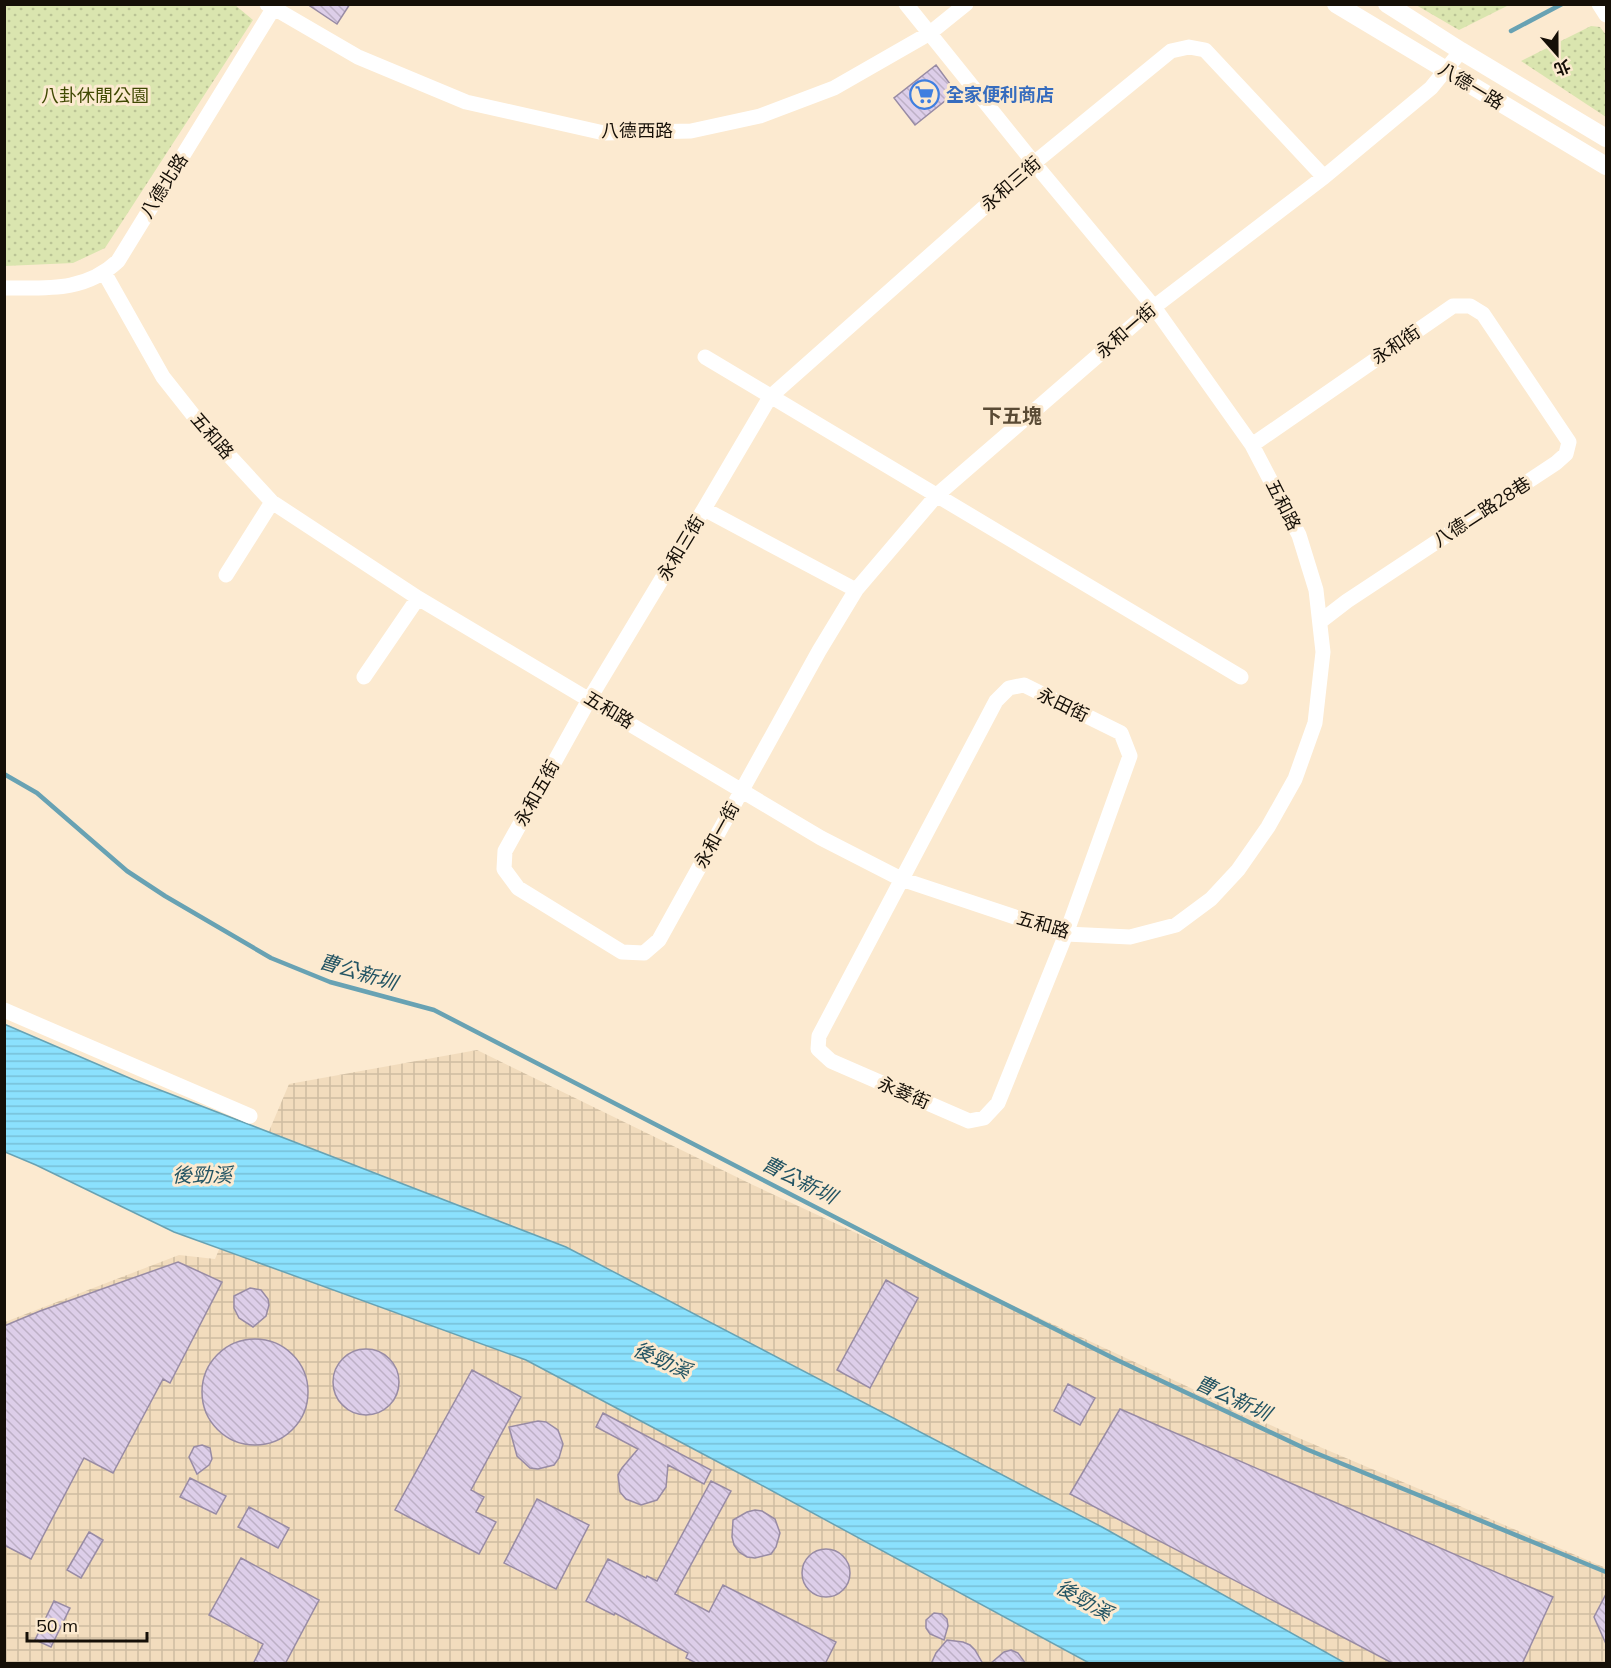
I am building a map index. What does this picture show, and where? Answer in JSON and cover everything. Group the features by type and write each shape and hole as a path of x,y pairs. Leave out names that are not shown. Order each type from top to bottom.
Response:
{"street":[{"name":"五和路","path":"105,274 163,377 201,425 272,502 418,598 590,698 821,838 901,879 1066,934 1130,938 1176,925 1210,899 1238,870 1268,827 1295,779 1315,723 1323,652 1316,590 1299,536 1252,445 1154,307 906,4"},
{"name":"八德西路","path":"270,7 358,57 466,102 604,134 691,131 760,117 834,87 930,33 966,4"},
{"name":"八德一路","path":"1336,4 1606,166"},
{"name":"八德一路","path":"1387,4 1606,138"},
{"name":"八德北路","path":"105,274 118,261 270,7"},
{"name":"永和三街","path":"590,698 770,397 1034,163 1171,51 1189,47 1205,50 1324,177"},
{"name":"永和一街","path":"518,888 622,952 644,952 659,940 819,651 856,590 937,495 1154,307 1324,177 1431,88 1461,51"},
{"path":"4,288 52,288 86,282 105,274"},
{"name":"永和街","path":"1252,445 1454,306 1470,306 1483,314 1524,376"},
{"path":"705,357 1241,676"},
{"name":"八德二路28巷","path":"1321,621 1566,454 1569,442 1524,376"},
{"path":"226,575 272,502"},
{"path":"704,509 856,590"},
{"path":"364,677 418,598"},
{"name":"永田街","path":"901,879 996,701 1009,688 1024,685 1121,733 1130,756 1066,934"},
{"name":"永和五街","path":"518,888 504,869 505,851 590,698"},
{"name":"永菱街","path":"901,879 859,964 819,1036 818,1050 831,1061 969,1121 984,1118 998,1103 1066,934"},
{"path":"4,1011 250,1116"}],"shaded area":[{"path":"477,1050 753,1185 1294,1436 1606,1568 1606,1663 5,1664 5,1322 179,1255 215,1259 289,1084"}],"green space":[{"name":"八卦休閒公園","path":"4,5 235,5 253,20 105,248 73,263 5,266"},
{"path":"1416,5 1509,5 1459,30"},
{"path":"1591,26 1600,27 1606,35 1606,117 1521,61"}],"water":[{"name":"後勁溪","path":"4,1024 134,1080 566,1247 1102,1527 1345,1663 1089,1663 526,1360 174,1232 5,1152"}],"building":[{"path":"307,4 350,4 337,24"},
{"name":"全家便利商店","path":"936,65 956,92 915,125 894,98"},
{"path":"178,1262 222,1282 170,1383 163,1379 113,1473 84,1458 31,1559 4,1545 4,1326"},
{"path":"886,1280 918,1298 870,1388 837,1370"},
{"path":"250,1288 261,1290 268,1299 269,1305 266,1316 253,1327 239,1318 234,1308 234,1296"},
{"path":"255,1339 275,1343 293,1354 304,1372 308,1392 304,1412 293,1430 275,1441 255,1445 235,1441 217,1430 206,1412 202,1392 206,1372 217,1354 235,1343"},
{"path":"366,1349 378,1352 389,1359 396,1370 399,1382 396,1394 389,1405 378,1412 366,1415 354,1412 343,1405 336,1394 333,1382 336,1370 343,1359 354,1352"},
{"path":"472,1370 521,1397 471,1490 484,1497 476,1512 496,1522 479,1554 395,1510"},
{"path":"1068,1384 1095,1398 1080,1425 1054,1411"},
{"path":"1120,1409 1553,1597 1522,1664 1394,1664 1070,1494"},
{"path":"603,1413 711,1470 704,1484 668,1465 666,1487 657,1500 641,1505 626,1499 620,1492 618,1475 638,1449 596,1427"},
{"path":"538,1421 546,1422 558,1430 563,1444 559,1458 554,1465 538,1469 530,1468 517,1456 509,1427"},
{"path":"202,1445 210,1448 212,1459 209,1465 197,1474 189,1457 194,1447"},
{"path":"190,1478 226,1496 216,1514 180,1497"},
{"path":"711,1481 731,1491 675,1594 709,1612 723,1585 836,1642 825,1664 698,1664 686,1658 688,1653 615,1613 614,1615 586,1601 608,1559 657,1581"},
{"path":"537,1499 589,1525 556,1589 504,1563"},
{"path":"249,1507 289,1528 278,1548 238,1527"},
{"path":"755,1510 762,1511 775,1519 780,1533 776,1547 771,1554 755,1558 747,1557 739,1552 732,1537 733,1520"},
{"path":"89,1532 103,1540 81,1578 67,1570"},
{"path":"821,1549 831,1549 843,1556 850,1568 850,1578 843,1590 831,1597 821,1597 806,1586 802,1578 802,1568 813,1553"},
{"path":"241,1558 319,1600 285,1664 253,1664 263,1644 209,1615"},
{"path":"1606,1594 1606,1644 1594,1617"},
{"path":"54,1601 70,1608 51,1647 35,1640"},
{"path":"934,1613 942,1614 947,1619 948,1626 944,1640 930,1634 926,1628 926,1620"},
{"path":"947,1640 970,1645 983,1664 931,1664 936,1653"},
{"path":"1011,1650 1018,1653 1026,1664 990,1664 1004,1652"}],"waterway":[{"path":"1511,31 1562,4"},
{"name":"曹公新圳","path":"4,774 37,793 127,871 271,958 330,982 434,1010 943,1273 1117,1360 1306,1449 1606,1572"}],"place":[{"name":"全家便利商店","path":"925,95"}],"district":[{"name":"下五塊","path":"1012,416"}]}
